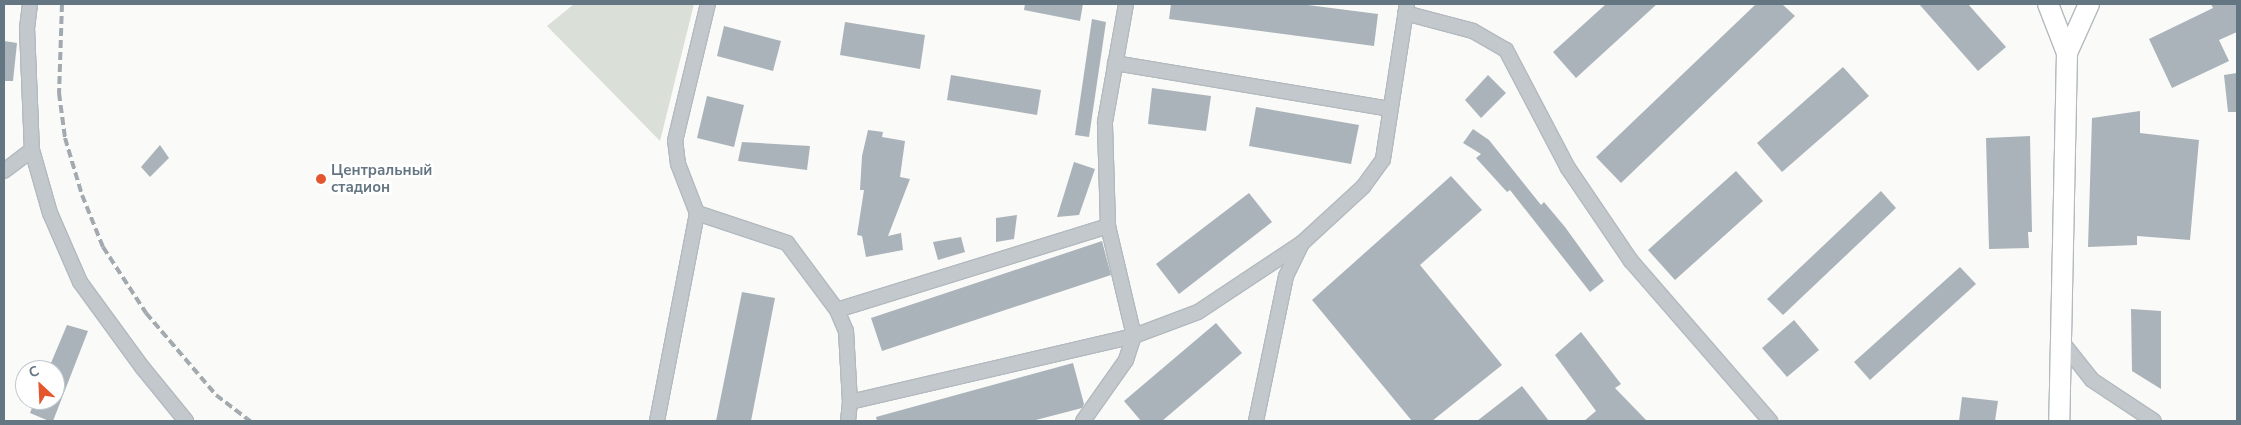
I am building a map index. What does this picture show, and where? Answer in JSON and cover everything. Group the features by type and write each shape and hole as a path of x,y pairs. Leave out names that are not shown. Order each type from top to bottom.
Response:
{"street":[{"path":"30,4 27,28 32,150 50,213 80,282 142,368 186,421"},
{"path":"657,421 697,213 678,164 675,141 708,4"},
{"path":"1083,421 1126,360 1134,336 1108,226 1105,122 1126,4"},
{"path":"2048,4 2067,53 2059,421"},
{"path":"2067,53 2089,4"},
{"path":"850,402 1134,336 1198,312 1302,244 1363,186 1383,159 1406,8 1473,31 1506,50 1568,168 1631,261 1770,421"},
{"path":"1115,63 1390,109"},
{"path":"4,170 32,150"},
{"path":"697,213 787,243 837,310 846,331 850,402 848,421"},
{"path":"837,310 1108,226"},
{"path":"1256,421 1286,276 1302,244"},
{"path":"2062,342 2092,380 2154,421"}],"shaded area":[{"path":"574,4 694,4 660,141 547,26"}],"building":[{"path":"1025,4 1083,4 1080,21 1024,10"},
{"path":"1171,4 1300,4 1378,14 1374,46 1169,19"},
{"path":"1606,4 1657,4 1576,78 1553,52"},
{"path":"1756,4 1782,4 1795,16 1621,183 1596,157"},
{"path":"1919,4 1968,4 2006,47 1978,71"},
{"path":"2211,4 2237,4 2237,32 2219,40 2229,61 2172,88 2149,39 2213,8"},
{"path":"1092,19 1106,22 1089,137 1075,135"},
{"path":"845,22 925,35 920,69 840,55"},
{"path":"724,26 781,41 773,71 717,56"},
{"path":"4,41 17,43 13,81 4,81"},
{"path":"1843,67 1869,96 1782,172 1757,143"},
{"path":"2237,73 2237,112 2228,112 2224,75"},
{"path":"951,75 1041,90 1037,115 947,100"},
{"path":"1488,75 1506,93 1481,118 1465,100"},
{"path":"1152,88 1211,96 1206,131 1148,124"},
{"path":"707,96 744,105 734,147 697,138"},
{"path":"1256,107 1359,125 1351,164 1249,146"},
{"path":"2140,111 2140,133 2199,140 2190,240 2137,236 2137,245 2088,247 2092,118"},
{"path":"1473,129 1489,140 1541,205 1544,202 1565,227 1604,281 1590,292 1510,190 1507,192 1476,158 1481,154 1463,143"},
{"path":"868,130 883,132 882,137 905,141 900,177 910,179 888,236 901,233 903,250 866,257 862,236 857,235 864,190 860,190 862,156"},
{"path":"2030,136 2032,232 2028,232 2029,248 1989,249 1986,138"},
{"path":"742,142 810,146 807,170 738,161"},
{"path":"160,145 169,158 150,177 141,167"},
{"path":"1074,162 1095,169 1079,215 1057,217"},
{"path":"1736,171 1763,201 1675,280 1648,250"},
{"path":"1451,176 1482,210 1420,265 1502,365 1432,421 1412,421 1312,300"},
{"path":"1881,191 1896,208 1783,315 1767,299"},
{"path":"1249,193 1272,222 1179,294 1156,264"},
{"path":"1017,215 1014,239 996,242 996,218"},
{"path":"961,237 965,252 938,260 933,242"},
{"path":"1102,241 1111,275 882,351 871,318"},
{"path":"1960,267 1976,284 1870,380 1854,362"},
{"path":"742,292 775,298 751,421 716,421"},
{"path":"2131,309 2161,311 2161,389 2132,371"},
{"path":"1794,320 1819,350 1787,377 1762,348"},
{"path":"1216,323 1242,353 1162,421 1141,421 1124,401"},
{"path":"67,325 88,331 65,390 65,360 52,360"},
{"path":"1581,332 1621,384 1615,388 1647,421 1584,421 1596,411 1555,355"},
{"path":"1073,363 1084,404 1082,408 1032,421 877,421 876,417"},
{"path":"1522,386 1549,421 1477,421"},
{"path":"1962,397 1998,401 1995,421 1959,421"},
{"path":"31,410 57,410 53,421 30,413"}],"railway":[{"path":"62,4 59,93 65,138 82,195 103,247 146,313 216,395 250,421"}],"place":[{"name":"Центральный стадион","path":"321,179"}]}
